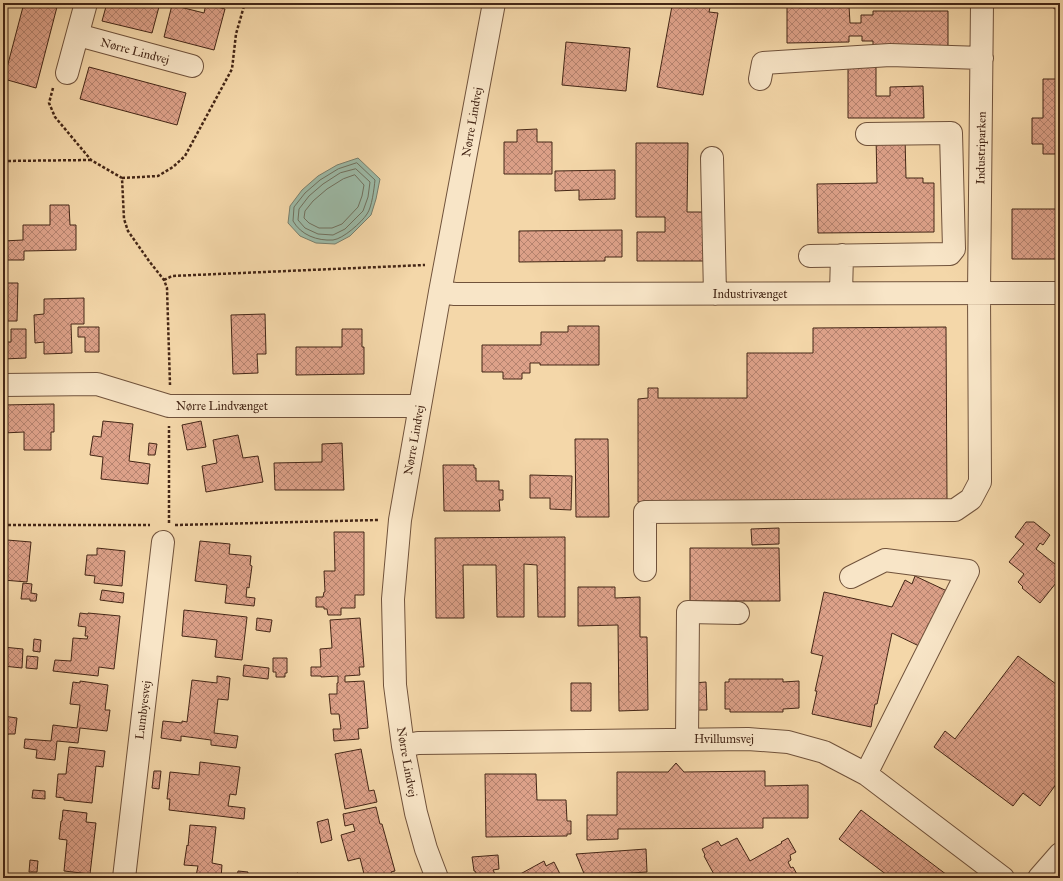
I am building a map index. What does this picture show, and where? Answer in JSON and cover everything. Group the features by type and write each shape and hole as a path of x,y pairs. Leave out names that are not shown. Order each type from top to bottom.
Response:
{"street":[{"path":"68,73 86,3"},
{"name":"Nørre Lindvej","path":"437,878 426,849 416,813 403,746 395,685 393,599 400,520 440,292 494,3"},
{"name":"Industriparken","path":"646,570 645,512 955,510 971,499 980,482 979,293 982,3"},
{"name":"Nørre Lindvej","path":"78,35 192,66"},
{"path":"760,79 763,64 890,55 982,58"},
{"path":"810,256 950,254 954,249 951,133 867,134"},
{"path":"712,158 715,294"},
{"path":"953,201 980,201"},
{"path":"841,294 842,255"},
{"name":"Industrivænget","path":"440,292 454,294 841,294 1060,292"},
{"name":"Nørre Lindvænget","path":"3,385 97,384 169,406 420,406"},
{"name":"Lumbyesvej","path":"124,878 158,534"},
{"path":"852,577 885,560 968,571 866,774"},
{"path":"687,739 688,612 738,613"},
{"name":"Hvillumsvej","path":"403,746 418,742 687,739 748,739 788,742 824,752 866,774 1003,878"},
{"path":"1040,878 1059,858"}],"path":[{"path":"68,73 57,70 49,104 55,117 91,160 122,178 158,176 173,167 185,156 232,69 236,34 245,3"},
{"path":"3,161 91,160"},
{"path":"122,178 124,219 128,231 164,280 167,288 170,380 169,525 400,520"},
{"path":"164,280 172,276 430,264 445,268"},
{"path":"3,524 158,534"}],"water":[{"path":"358,158 380,179 371,215 350,236 335,244 316,243 300,236 288,223 290,206 302,190 318,176 337,165"}],"building":[{"path":"24,3 58,3 36,88 4,79"},
{"path":"107,3 160,3 152,33 102,21"},
{"path":"652,3 711,3 709,12 718,13 703,95 657,87 672,6"},
{"path":"780,3 825,3 825,6 849,6 850,23 861,23 861,15 873,15 873,11 948,11 948,48 873,49 873,41 862,41 862,36 849,36 849,42 787,43 787,7 780,7"},
{"path":"1047,3 1060,3 1060,13"},
{"path":"206,4 225,9 214,50 164,37 172,5 204,13"},
{"path":"566,42 630,48 626,91 562,85"},
{"path":"848,63 876,63 876,96 890,96 890,87 923,86 924,118 848,118"},
{"path":"89,67 186,93 177,125 80,99"},
{"path":"1043,79 1060,79 1060,154 1043,154 1043,144 1032,144 1032,118 1043,118"},
{"path":"537,129 537,142 552,142 552,174 504,174 504,142 517,142 517,130"},
{"path":"876,137 905,137 906,178 923,178 923,183 934,183 934,232 818,233 817,184 877,183"},
{"path":"636,143 688,143 687,212 704,212 704,261 637,261 637,232 665,232 665,217 636,217"},
{"path":"615,170 615,199 579,200 579,190 555,191 555,171"},
{"path":"50,205 69,205 70,225 76,225 76,250 24,251 24,260 3,260 3,241 23,240 23,225 50,225"},
{"path":"1012,209 1060,209 1060,259 1012,259"},
{"path":"622,230 622,257 605,257 605,261 519,262 519,231"},
{"path":"3,283 18,283 17,321 4,321 4,335 3,335"},
{"path":"84,298 84,324 71,324 72,353 44,354 44,342 35,343 34,315 44,314 44,299"},
{"path":"265,314 266,354 257,354 258,373 233,374 231,315"},
{"path":"568,326 599,326 599,365 540,365 540,363 530,363 530,373 522,373 522,379 503,379 503,372 482,372 482,345 541,345 541,332 568,332"},
{"path":"78,327 99,327 99,352 85,352 85,337 78,337"},
{"path":"946,327 947,501 638,502 638,399 648,398 648,388 658,388 658,398 747,398 747,353 813,353 813,328"},
{"path":"11,329 26,329 26,358 3,359 3,342 11,342"},
{"path":"342,329 362,329 364,374 296,375 296,347 342,347"},
{"path":"54,404 54,432 51,432 51,450 24,450 24,432 3,433 3,405"},
{"path":"103,421 133,424 129,461 150,464 148,484 101,479 103,457 90,455 93,436 101,437"},
{"path":"201,421 206,447 187,450 182,425"},
{"path":"238,435 243,458 258,456 263,482 206,492 202,466 217,463 213,440"},
{"path":"575,439 608,439 609,517 576,517"},
{"path":"149,443 157,444 155,455 148,455"},
{"path":"342,443 344,490 275,490 274,463 322,462 322,444"},
{"path":"443,465 474,465 474,468 476,468 476,481 499,481 499,490 503,490 503,500 499,500 500,511 444,511"},
{"path":"530,475 572,476 571,510 550,509 550,498 530,498"},
{"path":"1026,522 1034,522 1050,535 1043,545 1040,543 1036,549 1060,568 1060,578 1040,603 1022,588 1023,587 1018,582 1024,574 1009,562 1024,544 1015,537"},
{"path":"779,528 779,544 752,545 751,529"},
{"path":"334,532 364,532 364,595 355,595 355,608 341,608 341,615 328,615 327,609 324,609 324,607 316,607 316,597 323,597 325,592 324,571 335,571"},
{"path":"565,537 565,617 538,617 537,565 524,564 524,617 497,617 496,565 463,565 464,618 436,618 435,538"},
{"path":"7,540 31,542 27,582 3,580 3,553 6,553"},
{"path":"200,541 230,544 229,554 251,556 250,565 252,566 249,588 247,587 246,597 255,598 254,606 225,603 227,585 195,581"},
{"path":"97,548 125,551 122,586 94,583 95,576 85,575 87,555 97,555"},
{"path":"690,548 779,548 780,601 690,601"},
{"path":"915,576 947,591 919,646 892,633 871,727 812,714 817,691 815,691 823,656 811,653 824,592 892,607 905,580 912,584"},
{"path":"23,583 32,584 31,593 37,594 36,601 21,599"},
{"path":"578,587 615,587 615,598 640,597 640,637 647,637 648,710 619,711 618,625 578,626"},
{"path":"102,590 124,593 123,603 100,600"},
{"path":"184,610 247,617 242,660 215,657 217,640 182,636"},
{"path":"80,613 120,616 114,669 99,667 98,676 53,671 55,660 71,661 73,638 87,639 88,636 85,636 86,627 78,626"},
{"path":"257,618 272,620 270,632 256,630"},
{"path":"360,618 364,667 359,667 360,675 345,676 345,682 364,681 368,728 358,729 359,739 334,741 333,729 341,729 339,714 331,714 329,694 337,694 338,676 311,676 311,667 321,667 320,649 332,648 330,620"},
{"path":"34,639 41,640 40,652 33,651"},
{"path":"3,647 23,649 22,668 3,666"},
{"path":"27,656 38,657 37,669 26,668"},
{"path":"1018,656 1060,687 1060,779 1040,806 1023,793 1013,806 934,747 945,731 955,739"},
{"path":"273,658 287,658 287,673 285,673 285,677 276,677 276,672 273,672"},
{"path":"244,665 269,668 268,679 243,676"},
{"path":"217,676 230,678 228,700 218,699 214,733 238,736 236,748 211,745 211,740 181,736 181,741 161,738 163,721 182,723 182,721 187,722 192,680 217,683"},
{"path":"729,679 783,679 783,682 799,681 799,708 783,709 783,712 730,712 730,709 725,709 725,682 729,682"},
{"path":"80,681 108,685 105,710 110,710 107,731 80,728 78,743 57,741 55,760 36,758 37,750 24,748 25,739 51,741 53,725 77,728 80,705 70,704 73,682 80,683"},
{"path":"706,682 707,710 694,710 693,683"},
{"path":"571,683 591,683 591,711 571,711"},
{"path":"3,716 17,718 15,734 3,735"},
{"path":"69,747 105,751 103,767 96,766 92,803 64,800 64,798 56,797 58,774 66,774"},
{"path":"361,749 369,791 374,790 377,802 345,809 335,754"},
{"path":"200,762 240,767 236,795 230,794 228,806 245,808 244,819 169,810 170,799 167,799 170,772 199,775"},
{"path":"676,763 684,772 765,771 765,786 808,785 808,818 763,818 763,828 618,829 618,839 587,840 587,815 617,815 617,772 668,772"},
{"path":"154,771 161,771 159,789 152,788"},
{"path":"485,774 536,774 537,800 566,800 567,821 571,821 571,834 567,834 567,836 486,837"},
{"path":"33,790 45,791 45,799 32,798"},
{"path":"376,807 395,871 391,872 393,878 365,878 360,858 348,861 341,835 355,831 353,824 345,826 343,814"},
{"path":"63,810 87,813 86,822 96,823 90,874 64,871 67,840 59,839"},
{"path":"861,810 951,878 891,878 839,839"},
{"path":"328,819 332,840 321,843 317,822"},
{"path":"190,825 216,827 212,863 222,865 221,878 196,876 198,866 184,865"},
{"path":"737,838 750,861 788,838 796,852 790,855 791,860 788,862 791,868 793,867 799,878 716,878 704,856 705,855 702,849 718,841 721,846"},
{"path":"646,849 647,872 585,876 576,854"},
{"path":"498,855 499,869 493,870 497,878 479,878 474,871 472,857"},
{"path":"30,860 38,861 37,872 29,872"},
{"path":"544,861 546,866 554,862 562,878 513,878"},
{"path":"238,871 248,872 247,878 237,878"},
{"path":"298,873 299,878 282,878"}]}
